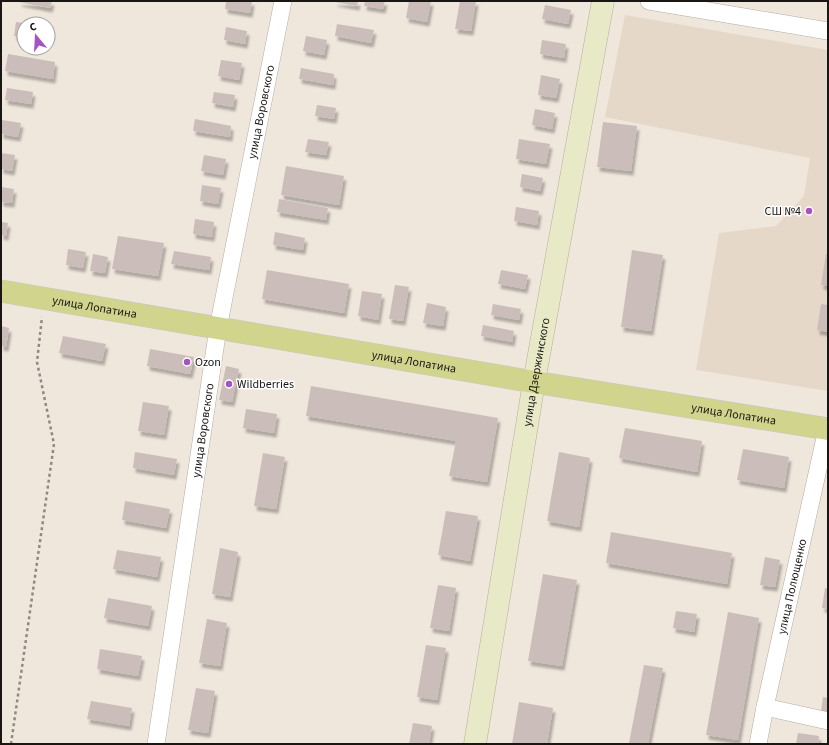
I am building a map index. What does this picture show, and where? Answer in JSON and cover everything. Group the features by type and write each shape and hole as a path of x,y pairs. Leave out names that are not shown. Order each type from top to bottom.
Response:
{"main road":[{"name":"улица Лопатина","path":"1,291 534,382 828,429"}],"street":[{"name":"улица Воровского","path":"156,744 218,328 283,1"},
{"name":"улица Дзержинского","path":"475,744 534,382 603,1"},
{"path":"649,1 828,31"},
{"name":"улица Полющенко","path":"758,744 764,708 828,429"},
{"path":"764,708 828,721"}],"path":[{"path":"11,744 54,444 37,362 45,298"}],"shaded area":[{"name":"СШ №4","path":"625,15 828,50 828,391 696,370 719,233 776,226 804,196 810,158 605,117"}],"building":[{"path":"19,1 52,1 50,8"},
{"path":"226,1 252,1 250,13 225,9"},
{"path":"335,1 358,1 357,6"},
{"path":"365,1 385,1 383,9 364,6"},
{"path":"409,1 431,1 427,22 406,18"},
{"path":"460,1 476,1 471,31 455,29"},
{"path":"545,5 571,10 568,24 542,19"},
{"path":"16,22 16,36 14,36"},
{"path":"337,24 374,30 371,43 335,36"},
{"path":"226,27 247,31 245,44 224,40"},
{"path":"306,36 327,40 324,55 303,51"},
{"path":"542,40 566,44 564,58 540,54"},
{"path":"8,54 55,62 53,79 5,71"},
{"path":"221,60 242,63 239,80 218,76"},
{"path":"301,68 334,74 333,85 299,79"},
{"path":"541,75 560,79 556,98 538,95"},
{"path":"7,88 33,92 31,104 5,100"},
{"path":"214,92 235,95 233,107 212,103"},
{"path":"317,105 336,108 334,119 315,116"},
{"path":"535,109 555,113 552,129 532,125"},
{"path":"195,119 231,126 230,137 193,131"},
{"path":"2,120 21,123 18,137 1,134"},
{"path":"603,122 637,126 631,171 597,167"},
{"path":"308,139 329,142 326,155 305,152"},
{"path":"519,139 550,144 546,164 516,159"},
{"path":"1,153 15,155 12,171 1,169"},
{"path":"204,155 226,159 223,175 201,171"},
{"path":"286,166 344,176 339,205 281,195"},
{"path":"522,174 543,178 540,191 520,187"},
{"path":"202,185 221,188 218,204 200,201"},
{"path":"1,187 14,189 12,203 1,202"},
{"path":"279,199 328,208 326,220 277,212"},
{"path":"516,207 539,211 537,225 514,221"},
{"path":"195,219 214,222 212,237 193,234"},
{"path":"1,222 8,223 6,236 1,235"},
{"path":"275,232 305,238 303,250 273,245"},
{"path":"118,236 164,243 158,276 112,269"},
{"path":"68,249 86,252 83,268 66,265"},
{"path":"632,250 663,255 651,331 621,327"},
{"path":"174,251 211,257 209,270 171,264"},
{"path":"93,254 108,257 105,273 90,271"},
{"path":"826,254 828,254 828,286 821,285"},
{"path":"267,270 349,284 344,313 262,299"},
{"path":"501,270 528,275 525,289 498,284"},
{"path":"395,285 409,287 403,321 389,319"},
{"path":"362,291 382,294 378,320 358,316"},
{"path":"427,303 446,307 443,326 423,323"},
{"path":"493,304 521,309 519,320 491,315"},
{"path":"821,304 828,305 828,332 817,330"},
{"path":"483,325 514,331 512,342 481,336"},
{"path":"1,326 9,328 6,347 1,346"},
{"path":"63,336 106,344 102,361 59,353"},
{"path":"150,349 194,357 190,374 147,366"},
{"name":"Wildberries","path":"226,366 239,369 232,402 219,400"},
{"path":"311,386 498,418 487,482 449,476 456,441 306,416"},
{"path":"143,402 169,406 164,435 138,431"},
{"path":"246,409 277,414 274,433 243,428"},
{"path":"625,428 702,441 697,472 619,458"},
{"path":"743,449 789,457 784,488 737,480"},
{"path":"135,452 177,459 174,475 133,468"},
{"path":"559,452 590,458 579,527 547,521"},
{"path":"263,453 285,457 276,509 254,506"},
{"path":"125,501 170,509 166,528 122,520"},
{"path":"446,511 478,516 470,561 438,555"},
{"path":"611,532 732,553 727,584 606,563"},
{"path":"220,548 238,552 230,597 212,594"},
{"path":"117,550 161,557 157,577 113,569"},
{"path":"765,557 780,560 775,587 760,585"},
{"path":"543,574 577,580 562,666 528,661"},
{"path":"438,585 456,588 449,631 430,628"},
{"path":"825,588 828,589 828,609 822,608"},
{"path":"108,598 152,606 148,626 104,618"},
{"path":"676,611 697,614 694,632 673,628"},
{"path":"728,612 759,618 738,740 706,735"},
{"path":"207,619 227,623 220,666 199,663"},
{"path":"426,645 446,648 437,700 417,697"},
{"path":"100,649 142,656 138,676 97,669"},
{"path":"644,665 663,668 648,744 634,744 629,743"},
{"path":"196,688 215,691 208,733 188,730"},
{"path":"823,697 828,698 828,713 821,712"},
{"path":"91,701 132,708 129,726 87,719"},
{"path":"519,702 553,708 547,744 512,744"},
{"path":"413,723 432,726 429,744 409,744"},
{"path":"798,733 819,736 818,744 796,744"}],"place":[{"name":"СШ №4","path":"809,211"},
{"name":"Ozon","path":"187,362"},
{"name":"Wildberries","path":"229,384"}]}
